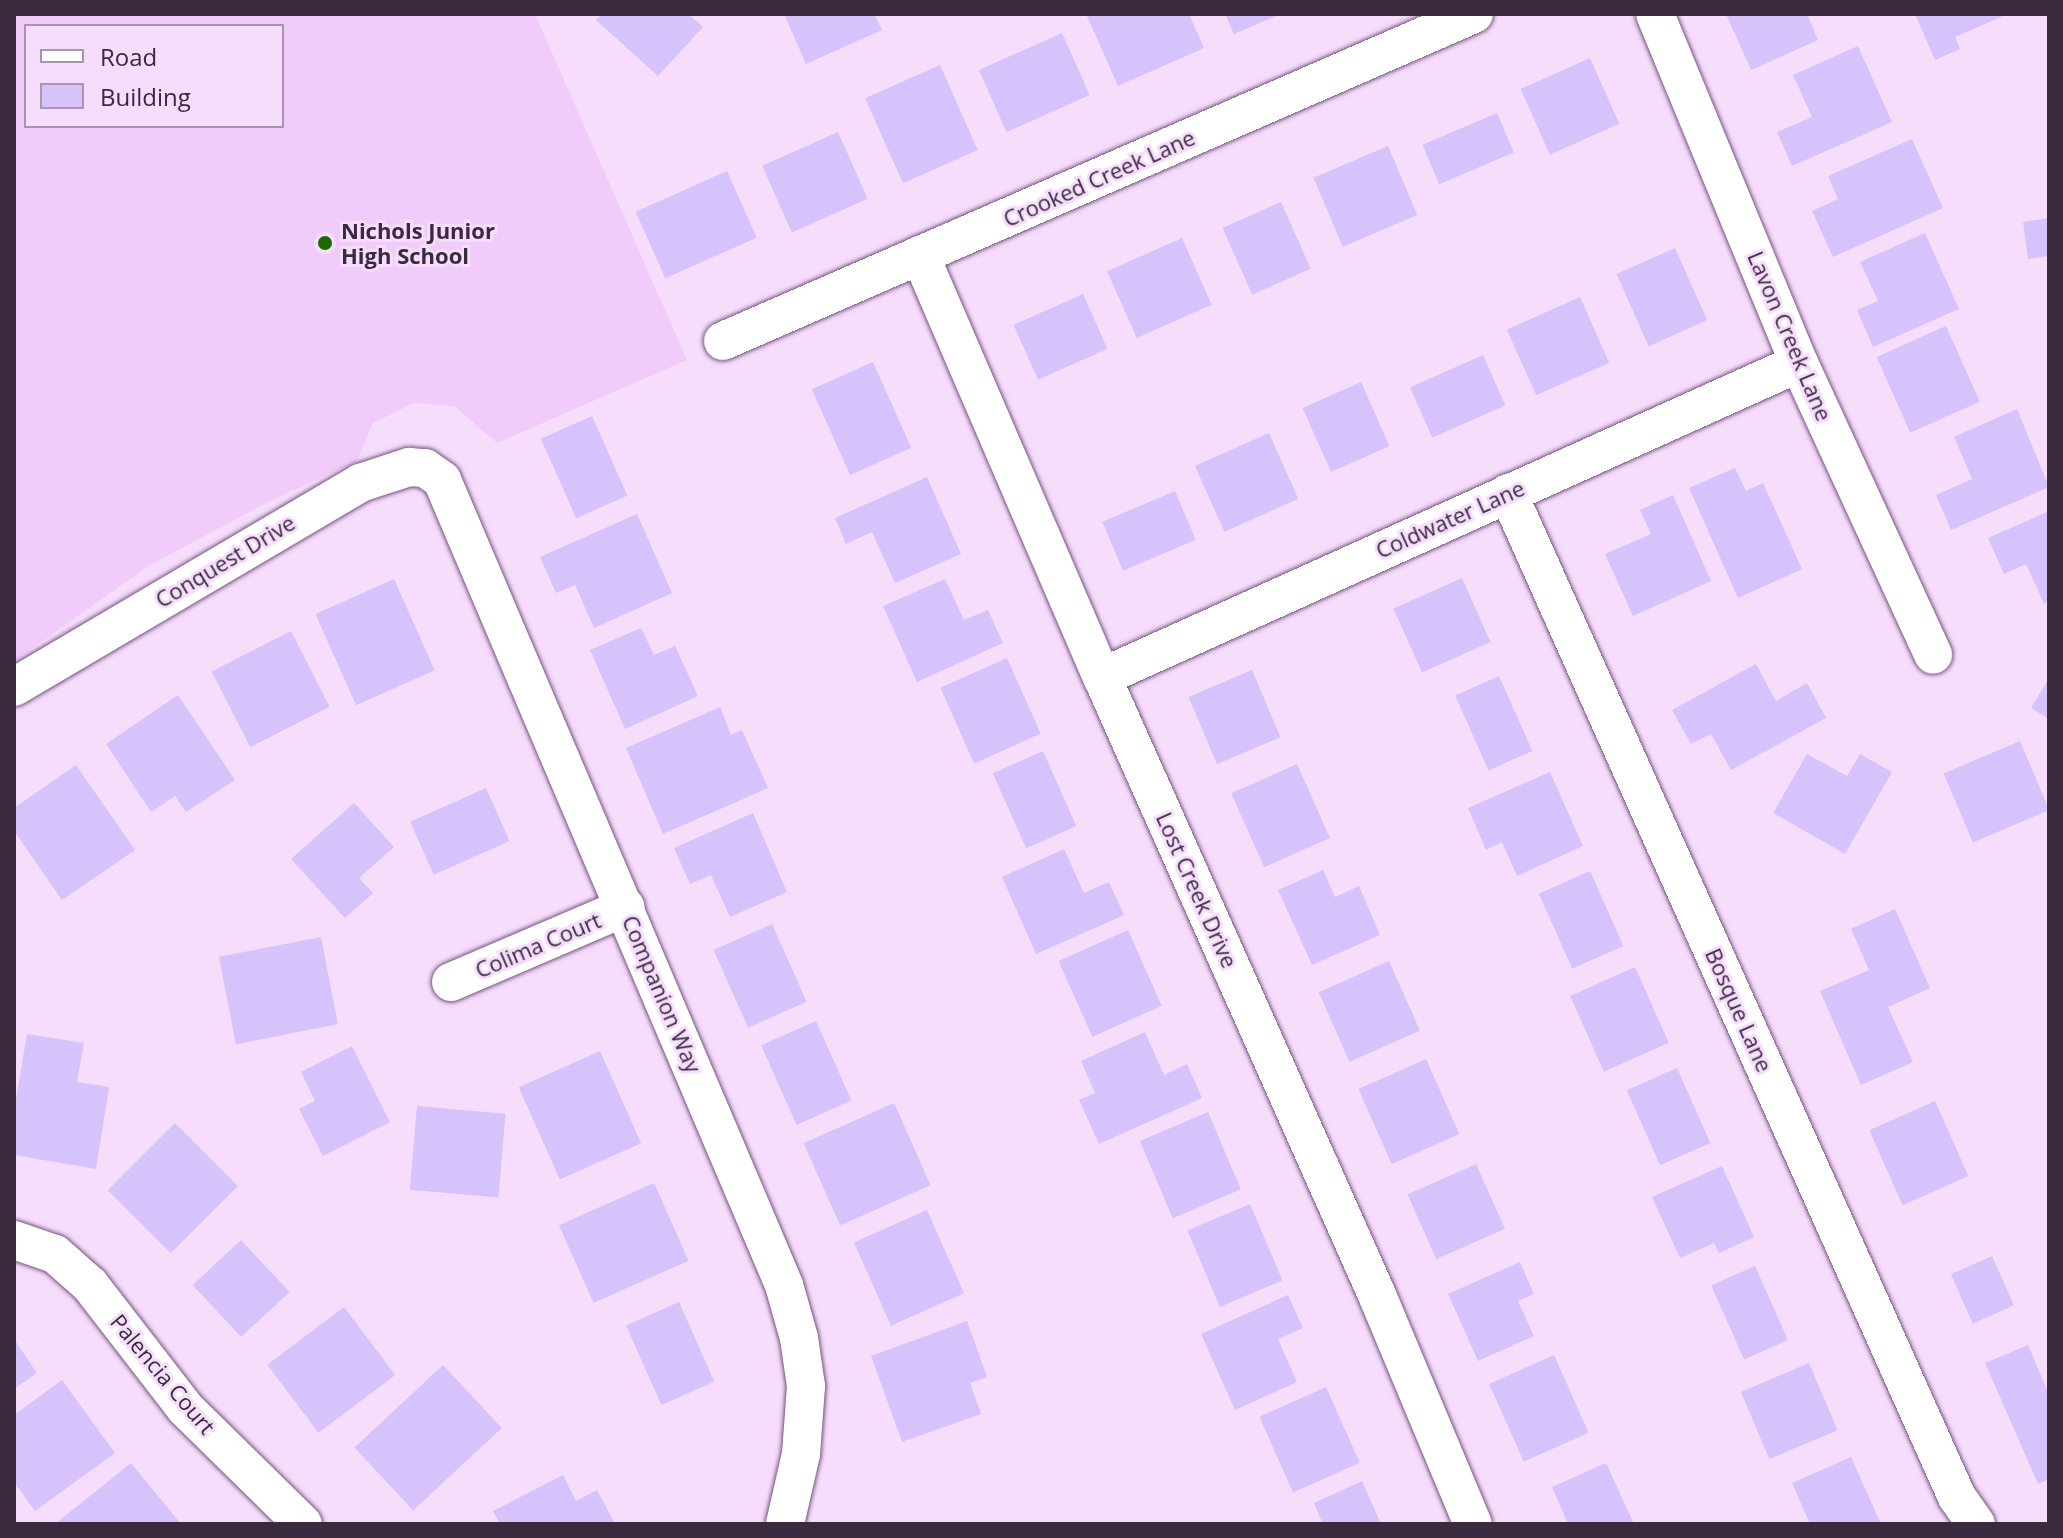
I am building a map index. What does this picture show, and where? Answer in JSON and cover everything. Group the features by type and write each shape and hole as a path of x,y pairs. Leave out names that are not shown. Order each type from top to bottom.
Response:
{"street":[{"name":"Crooked Creek Lane","path":"723,341 1474,14"},
{"name":"Lavon Creek Lane","path":"1655,14 1799,363 1933,655"},
{"name":"Lost Creek Drive","path":"920,255 1102,677 1377,1295 1473,1524"},
{"name":"Coldwater Lane","path":"1102,677 1799,363"},
{"name":"Conquest Drive","path":"14,687 360,483 409,467 425,468 442,480"},
{"name":"Companion Way","path":"442,480 784,1285 799,1338 806,1386 801,1454 785,1524"},
{"name":"Bosque Lane","path":"1508,493 1957,1497 1976,1524"},
{"name":"Colima Court","path":"451,982 626,907"},
{"name":"Palencia Court","path":"14,1240 55,1254 90,1285 185,1408 303,1524"}],"shaded area":[{"name":"Nichols Junior High School","path":"14,14 535,14 687,360 497,443 454,406 414,403 373,423 357,461 272,500 150,565 14,661"}],"building":[{"path":"602,14 688,14 703,27 658,76 596,20"},
{"path":"784,14 874,14 882,30 806,64"},
{"path":"1189,14 1204,48 1118,86 1087,16"},
{"path":"1225,14 1281,14 1234,34"},
{"path":"1726,14 1807,14 1818,40 1751,70"},
{"path":"1915,14 2008,14 1955,37 1960,49 1935,60"},
{"path":"1062,33 1090,95 1007,132 979,70"},
{"path":"1858,46 1892,122 1792,166 1777,132 1812,117 1793,75"},
{"path":"1590,58 1619,124 1550,155 1521,89"},
{"path":"940,65 978,150 903,183 865,98"},
{"path":"1497,113 1514,153 1439,184 1422,145"},
{"path":"838,132 868,199 792,232 762,166"},
{"path":"1912,139 1943,208 1833,257 1812,211 1838,199 1828,176"},
{"path":"1388,146 1417,215 1343,247 1313,178"},
{"path":"727,171 757,238 665,278 636,212"},
{"path":"1281,202 1311,269 1252,295 1223,228"},
{"path":"2049,218 2049,256 2028,259 2023,222"},
{"path":"1925,233 1959,309 1873,347 1857,310 1878,301 1860,262"},
{"path":"1182,238 1212,305 1137,338 1107,271"},
{"path":"1675,248 1707,320 1649,346 1617,274"},
{"path":"1083,294 1107,349 1038,380 1014,325"},
{"path":"1580,297 1609,363 1536,395 1507,330"},
{"path":"1946,326 1980,402 1910,433 1877,357"},
{"path":"1483,355 1505,405 1432,438 1410,388"},
{"path":"873,362 911,448 850,475 812,389"},
{"path":"1361,382 1389,446 1331,472 1303,408"},
{"path":"2017,409 2049,487 1951,530 1936,495 1972,479 1954,437"},
{"path":"592,416 627,495 576,518 541,439"},
{"path":"1269,433 1298,499 1224,532 1195,466"},
{"path":"1735,468 1746,491 1763,483 1802,569 1738,598 1689,488"},
{"path":"927,477 961,554 895,583 872,532 846,544 835,518"},
{"path":"1175,491 1196,540 1123,571 1102,522"},
{"path":"1673,495 1711,581 1633,616 1605,554 1651,534 1640,510"},
{"path":"2049,511 2049,601 2044,604 2026,564 2004,574 1988,538"},
{"path":"637,514 672,593 594,628 575,585 556,593 540,557"},
{"path":"1462,578 1490,642 1422,672 1393,609"},
{"path":"394,579 435,670 356,705 315,614"},
{"path":"945,579 964,620 988,610 1003,643 917,682 883,606"},
{"path":"641,628 654,655 675,646 698,696 625,729 590,650"},
{"path":"291,631 330,707 250,747 212,671"},
{"path":"1007,658 1041,734 974,764 940,688"},
{"path":"1756,664 1776,701 1807,683 1826,718 1731,770 1711,734 1691,744 1672,710"},
{"path":"1252,670 1281,737 1217,764 1188,697"},
{"path":"1499,676 1532,751 1489,770 1455,696"},
{"path":"2049,678 2049,719 2031,708"},
{"path":"178,695 235,780 186,812 175,796 151,812 106,744"},
{"path":"720,707 731,735 742,730 768,788 663,834 626,748"},
{"path":"2020,741 2049,810 1973,842 1944,773"},
{"path":"1043,751 1076,826 1026,848 993,773"},
{"path":"1807,754 1847,776 1860,754 1892,772 1845,854 1773,813"},
{"path":"1297,764 1330,838 1264,867 1231,793"},
{"path":"76,765 135,850 62,900 14,831 14,808"},
{"path":"1550,772 1583,846 1517,876 1502,842 1486,850 1468,808"},
{"path":"486,788 510,841 434,875 410,822"},
{"path":"354,803 394,847 359,878 373,893 345,918 291,859"},
{"path":"753,813 787,892 730,917 711,875 690,884 674,848"},
{"path":"1064,849 1084,893 1109,882 1124,915 1036,954 1002,877"},
{"path":"1323,870 1335,897 1359,886 1380,935 1312,965 1278,890"},
{"path":"1590,871 1623,946 1572,969 1539,894"},
{"path":"1895,909 1930,988 1888,1007 1913,1062 1861,1085 1820,991 1869,970 1851,929"},
{"path":"772,924 807,1002 748,1028 714,950"},
{"path":"1128,930 1162,1006 1092,1037 1059,961"},
{"path":"321,937 338,1024 236,1044 219,957"},
{"path":"1389,961 1420,1030 1350,1062 1319,992"},
{"path":"1635,967 1669,1043 1604,1072 1570,996"},
{"path":"816,1021 851,1100 797,1125 761,1045"},
{"path":"1145,1032 1164,1075 1187,1064 1202,1098 1099,1144 1079,1100 1095,1093 1081,1061"},
{"path":"27,1034 84,1043 77,1082 109,1087 96,1169 14,1155 14,1111"},
{"path":"352,1046 390,1122 323,1156 299,1109 315,1101 301,1072"},
{"path":"600,1051 641,1143 560,1179 519,1087"},
{"path":"1426,1059 1459,1134 1392,1164 1358,1089"},
{"path":"1677,1068 1710,1143 1660,1165 1627,1090"},
{"path":"1935,1101 1968,1176 1903,1205 1869,1130"},
{"path":"894,1103 931,1185 840,1225 804,1143"},
{"path":"417,1106 506,1114 498,1197 410,1190"},
{"path":"1208,1112 1241,1189 1173,1218 1140,1141"},
{"path":"175,1123 238,1186 171,1253 108,1190"},
{"path":"1476,1164 1505,1229 1436,1259 1407,1195"},
{"path":"1722,1166 1754,1237 1719,1253 1714,1243 1680,1258 1652,1197"},
{"path":"654,1183 689,1261 594,1303 559,1225"},
{"path":"1250,1204 1282,1280 1220,1307 1187,1231"},
{"path":"927,1210 964,1293 891,1326 854,1243"},
{"path":"241,1240 289,1292 241,1337 193,1285"},
{"path":"1992,1256 2014,1305 1973,1324 1951,1274"},
{"path":"1520,1262 1534,1294 1518,1301 1534,1336 1478,1361 1448,1294"},
{"path":"1755,1266 1788,1340 1744,1360 1711,1286"},
{"path":"1288,1295 1303,1328 1278,1339 1297,1382 1235,1410 1201,1334"},
{"path":"679,1302 714,1381 661,1405 626,1326"},
{"path":"344,1307 395,1375 318,1433 267,1365"},
{"path":"967,1321 987,1377 970,1383 981,1414 902,1442 871,1356"},
{"path":"14,1339 37,1373 14,1389"},
{"path":"2028,1345 2049,1394 2049,1479 2038,1484 1985,1363"},
{"path":"1554,1355 1589,1433 1524,1462 1489,1384"},
{"path":"1809,1363 1838,1430 1769,1459 1741,1392"},
{"path":"443,1365 502,1428 413,1510 355,1448"},
{"path":"62,1380 115,1453 35,1511 14,1482 14,1415"},
{"path":"1326,1387 1360,1463 1293,1493 1259,1417"},
{"path":"1851,1457 1881,1524 1810,1524 1792,1483"},
{"path":"131,1463 181,1524 55,1524"},
{"path":"1606,1463 1634,1524 1568,1524 1552,1487"},
{"path":"563,1475 576,1501 597,1490 615,1524 500,1524 493,1511"},
{"path":"1362,1481 1381,1524 1323,1524 1314,1503"}],"place":[{"name":"Nichols Junior High School","path":"325,243"}]}
